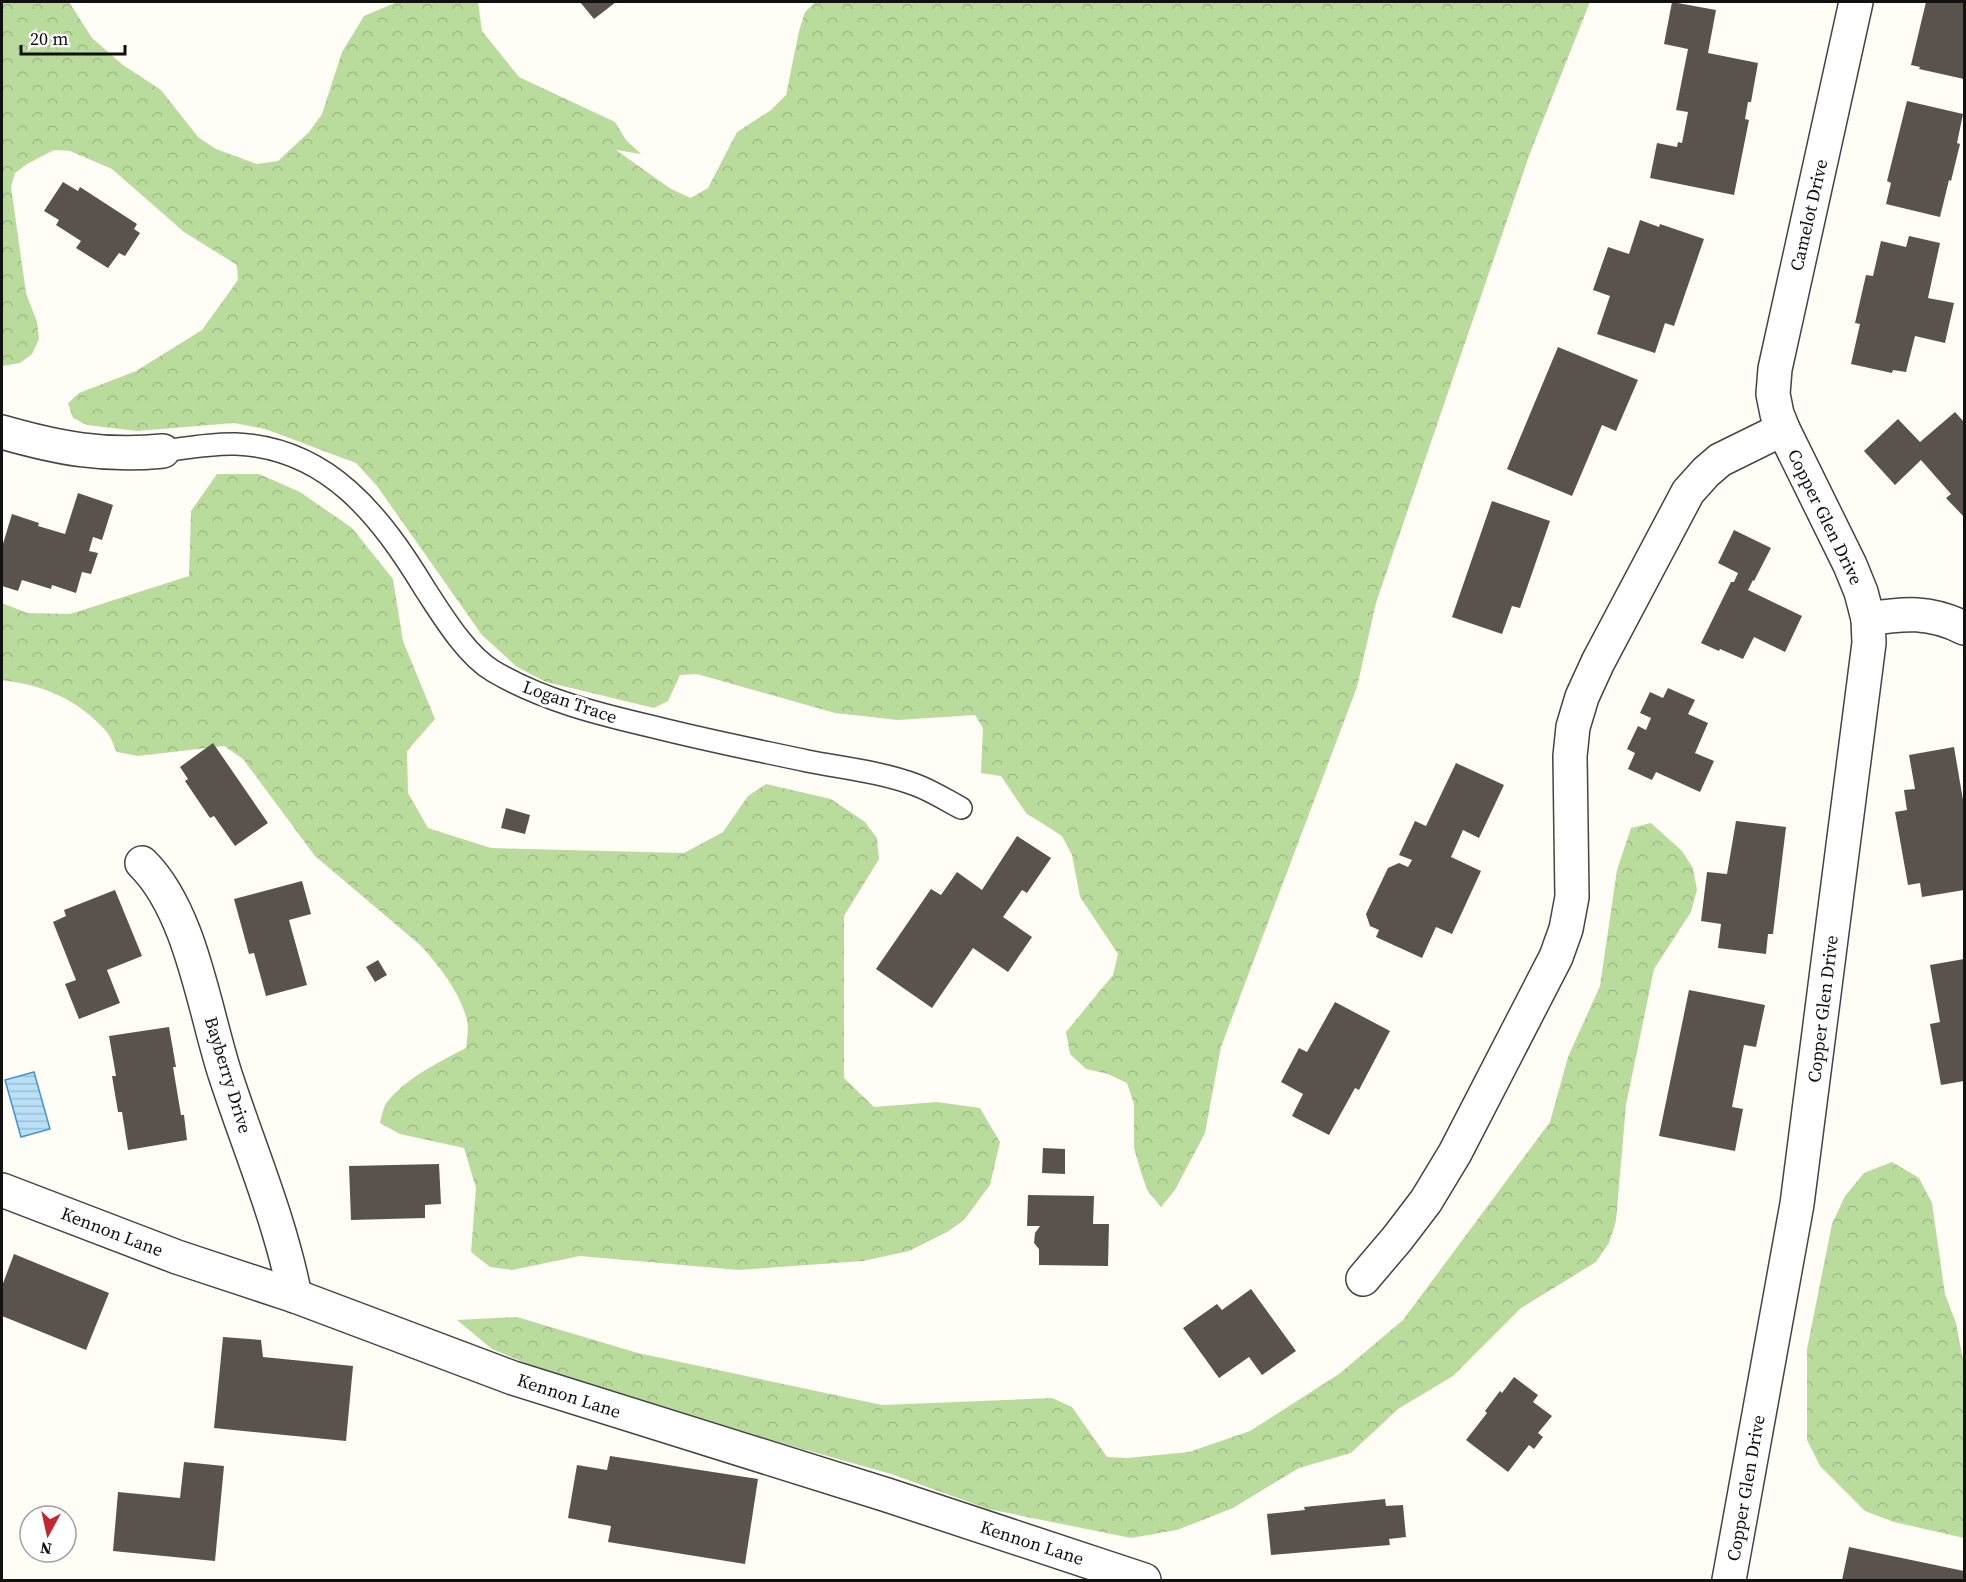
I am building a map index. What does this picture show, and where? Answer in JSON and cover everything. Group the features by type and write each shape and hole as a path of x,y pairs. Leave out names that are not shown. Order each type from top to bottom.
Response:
{"street":[{"name":"Camelot Drive","path":"1783,429 1773,394 1774,369 1856,2"},
{"name":"Copper Glen Drive","path":"1363,1279 1426,1201 1455,1154 1556,957 1566,929 1572,897 1570,756 1573,727 1582,697 1599,662 1688,492 1720,460 1783,429 1861,592 1868,619 1869,643 1797,1204 1729,1581"},
{"path":"2,432 59,447 93,452 116,454 163,451"},
{"path":"1868,619 1895,615 1923,615 1946,619 1965,628"},
{"name":"Bayberry Drive","path":"142,863 156,876 177,916 196,970 225,1072 281,1235 295,1296"},
{"name":"Kennon Lane","path":"2,1190 177,1257 295,1296 513,1378 887,1495 1144,1581"}],"lane":[{"name":"Logan Trace","path":"163,451 235,444 263,447 309,462 330,475 353,494 381,524 468,649 489,669 536,694 617,719 915,784 961,808"}],"green space":[{"path":"2,2 69,2 92,38 123,65 161,90 198,137 216,149 257,164 278,161 309,132 322,114 342,52 364,16 397,2 478,2 482,31 519,77 615,122 626,140 641,154 616,150 671,189 691,198 708,188 737,132 771,110 786,95 799,31 805,12 815,2 1590,2 1530,153 1376,603 1357,687 1221,1047 1205,1133 1175,1190 1161,1207 1147,1190 1134,1148 1134,1104 1127,1083 1108,1074 1086,1069 1070,1054 1066,1032 1113,975 1118,954 1080,897 1072,855 1062,836 1026,813 1001,776 981,773 983,728 975,715 898,720 835,713 697,674 680,675 668,701 654,708 546,682 517,667 482,635 377,486 356,463 265,429 234,423 137,431 87,425 73,418 68,403 79,393 136,371 202,330 238,280 237,265 184,232 112,169 70,151 54,150 15,173 11,187 26,293 37,322 39,339 32,354 20,363 2,366"},
{"path":"217,474 259,474 300,492 352,528 393,579 403,641 435,719 407,751 408,793 428,828 491,848 684,853 723,832 748,796 766,784 831,799 865,822 877,838 879,859 844,916 844,1078 874,1107 937,1102 980,1108 1000,1142 990,1185 964,1220 947,1232 909,1251 863,1261 739,1270 580,1256 512,1270 490,1267 471,1252 476,1188 464,1148 400,1134 380,1123 386,1103 404,1085 466,1048 468,1026 464,1010 448,980 434,961 420,945 315,856 243,759 224,746 138,756 117,752 106,731 71,702 46,690 2,680 2,603 27,613 70,614 189,576 191,511"},
{"path":"1651,823 1682,851 1693,868 1697,890 1691,912 1654,969 1626,1105 1616,1221 1609,1243 1596,1262 1521,1308 1453,1376 1398,1409 1351,1453 1299,1468 1233,1508 1177,1530 1131,1538 988,1509 891,1474 735,1430 535,1367 492,1349 457,1320 517,1317 638,1353 882,1405 1052,1398 1072,1407 1107,1457 1127,1458 1189,1452 1250,1431 1339,1374 1403,1320 1550,1122 1568,1057 1600,986 1617,870 1631,828"},
{"path":"1892,1162 1919,1178 1932,1203 1945,1294 1956,1323 1964,1365 1964,1538 1894,1522 1865,1511 1820,1466 1807,1440 1807,1349 1832,1224 1845,1196 1864,1173"}],"water":[{"path":"34,1072 50,1129 21,1137 5,1080"}],"building":[{"path":"580,2 616,2 594,19"},
{"path":"1672,2 1716,10 1708,53 1758,63 1751,102 1748,102 1745,119 1749,120 1734,195 1650,178 1657,143 1677,147 1678,142 1682,143 1688,112 1676,110 1688,49 1664,44"},
{"path":"1926,2 1964,2 1964,79 1919,69 1920,67 1911,65"},
{"path":"1907,101 1963,114 1957,143 1960,144 1940,217 1886,204 1891,183 1887,181"},
{"path":"63,182 78,191 80,187 137,224 134,229 140,233 125,256 119,253 108,268 76,248 81,241 56,225 59,220 44,211"},
{"path":"1640,220 1659,227 1660,224 1704,239 1674,326 1665,323 1655,353 1597,334 1610,296 1593,290 1608,247 1629,254"},
{"path":"1909,236 1940,243 1928,298 1954,303 1945,343 1915,336 1906,372 1893,370 1892,373 1851,364 1860,324 1855,323 1866,275 1873,276 1881,241 1906,247"},
{"path":"1558,347 1638,380 1616,431 1602,425 1572,496 1507,469"},
{"path":"1955,412 1964,422 1964,517 1946,498 1951,494 1921,460 1895,485 1864,451 1898,419 1920,442"},
{"path":"78,493 113,505 102,540 93,537 89,551 98,553 91,574 82,572 76,593 52,585 51,589 22,580 18,591 2,586 2,547 12,514 39,523 38,526 65,534"},
{"path":"1492,501 1550,521 1520,608 1512,606 1502,634 1452,617"},
{"path":"1734,530 1771,548 1748,590 1802,616 1785,652 1754,637 1743,659 1701,643 1731,582 1734,582 1738,573 1718,563"},
{"path":"1668,688 1695,700 1688,714 1708,723 1695,753 1714,761 1700,792 1656,772 1652,780 1628,769 1635,753 1627,749 1638,726 1646,730 1651,718 1640,713 1650,692 1663,698"},
{"path":"213,743 268,823 235,846 214,816 210,818 185,781 188,779 180,767"},
{"path":"1954,747 1964,806 1964,890 1922,897 1920,883 1908,885 1895,812 1907,810 1904,790 1915,789 1909,755"},
{"path":"1456,763 1504,785 1479,838 1463,830 1451,857 1481,871 1452,934 1436,927 1422,958 1376,937 1379,930 1370,926 1366,914 1388,868 1399,863 1408,867 1412,860 1399,855 1415,821 1426,826"},
{"path":"506,808 530,815 525,834 501,828"},
{"path":"1736,821 1786,827 1773,934 1768,934 1766,954 1718,948 1721,924 1701,921 1707,872 1727,874"},
{"path":"1017,836 1051,858 1027,893 1022,890 1003,917 1032,937 1008,972 973,948 932,1008 876,969 931,889 941,895 957,872 982,890"},
{"path":"302,881 311,914 289,920 307,985 266,996 254,953 249,954 234,899"},
{"path":"115,890 142,956 107,970 120,1003 79,1019 65,984 76,980 53,922 66,916 64,910"},
{"path":"1964,959 1964,1081 1941,1085 1930,1024 1940,1022 1930,965"},
{"path":"378,960 387,975 375,982 366,967"},
{"path":"1689,990 1765,1005 1756,1047 1744,1045 1732,1107 1743,1109 1735,1151 1659,1136"},
{"path":"1335,1002 1390,1031 1359,1090 1355,1088 1329,1135 1292,1116 1303,1094 1281,1082 1299,1048 1307,1052"},
{"path":"169,1027 176,1067 173,1067 187,1140 128,1150 122,1112 118,1112 112,1076 116,1076 109,1036"},
{"path":"1043,1148 1065,1149 1065,1174 1042,1173"},
{"path":"439,1164 441,1204 425,1205 425,1218 351,1220 349,1166"},
{"path":"1028,1195 1094,1196 1093,1224 1109,1224 1108,1266 1039,1265 1039,1249 1034,1243 1035,1233 1040,1226 1027,1226"},
{"path":"14,1254 109,1293 86,1350 2,1316 2,1286"},
{"path":"1251,1289 1296,1351 1262,1375 1249,1357 1219,1378 1183,1328 1217,1304 1222,1310"},
{"path":"223,1337 261,1340 263,1357 353,1366 346,1441 214,1428"},
{"path":"1514,1377 1538,1395 1533,1402 1552,1416 1538,1433 1543,1437 1534,1449 1529,1445 1508,1472 1466,1440 1487,1413 1485,1411 1500,1391 1502,1393"},
{"path":"610,1456 758,1479 745,1564 608,1542 611,1526 568,1518 577,1465 607,1470"},
{"path":"184,1462 224,1466 215,1561 113,1551 118,1492 180,1498"},
{"path":"1385,1499 1386,1506 1403,1505 1406,1537 1389,1539 1390,1545 1271,1555 1267,1514 1305,1510 1304,1507"},
{"path":"1849,1547 1964,1571 1964,1580 1842,1580"}]}
